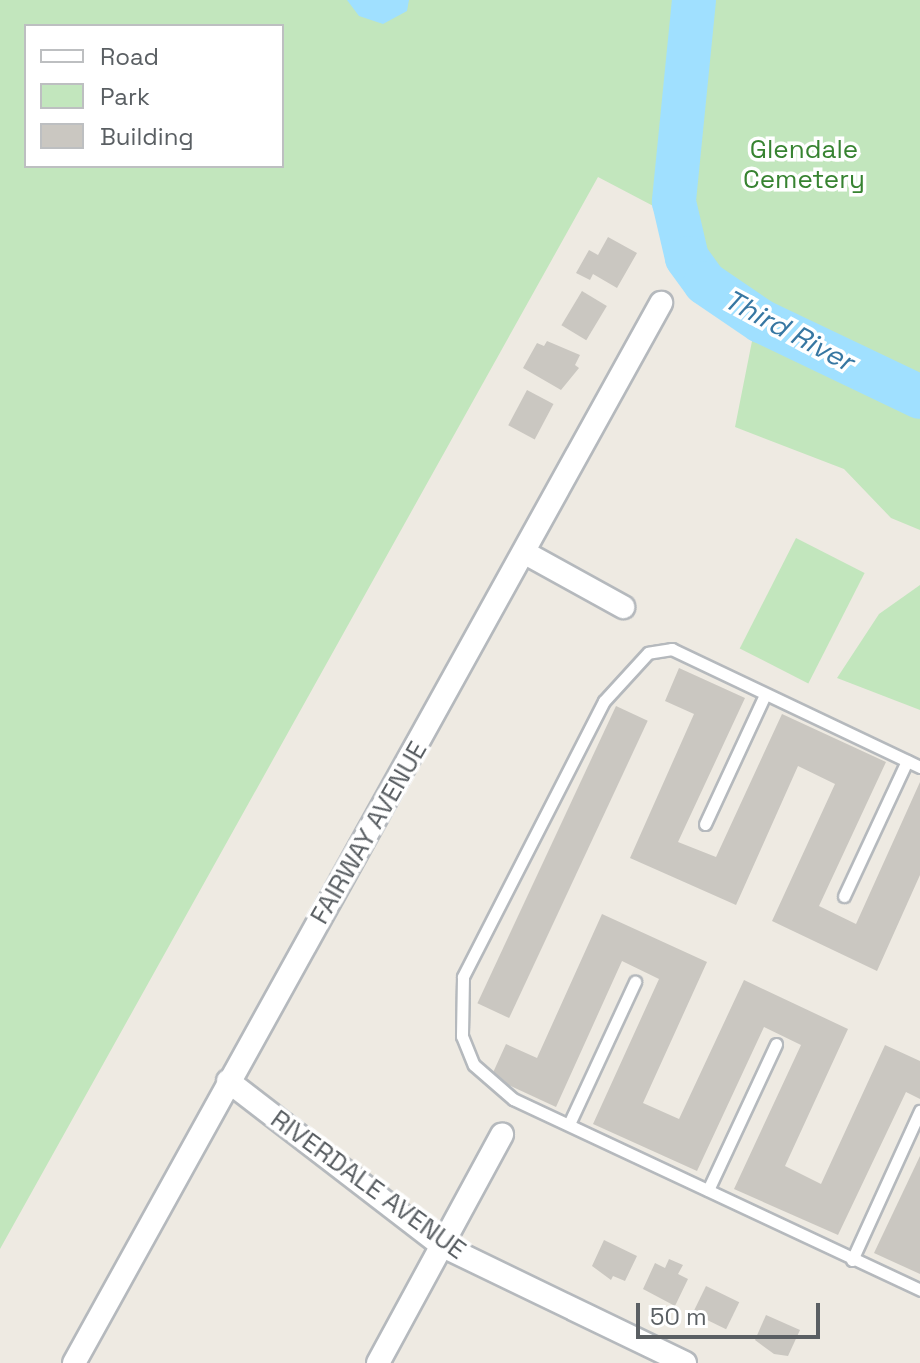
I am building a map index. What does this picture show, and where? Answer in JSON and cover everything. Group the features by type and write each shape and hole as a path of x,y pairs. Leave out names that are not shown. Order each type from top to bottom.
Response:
{"street":[{"name":"FAIRWAY AVENUE","path":"74,1363 228,1081 527,554 661,303"},
{"path":"527,554 623,607"},
{"name":"RIVERDALE AVENUE","path":"228,1081 441,1245 685,1363"},
{"path":"378,1363 502,1135"}],"lane":[{"path":"920,767 764,697 672,649 648,653 604,701 463,977 462,1036 474,1065 513,1099 920,1290"},
{"path":"705,824 764,697"},
{"path":"844,896 907,761"},
{"path":"569,1124 635,982"},
{"path":"708,1190 776,1044"},
{"path":"852,1260 920,1111"}],"green space":[{"name":"Glendale Cemetery","path":"0,0 920,0 920,530 891,518 844,469 735,427 753,336 689,282 659,209 598,177 0,1249"},
{"path":"796,538 865,573 808,683 740,648"},
{"path":"920,585 920,710 837,678 879,614"}],"water":[{"path":"347,0 409,0 407,11 383,24 359,16"}],"building":[{"path":"608,237 637,253 617,288 593,274 590,280 576,273 589,250 598,255"},
{"path":"582,291 607,306 586,340 561,325"},
{"path":"547,341 580,355 575,365 579,368 561,390 523,368 537,343 544,346"},
{"path":"527,390 553,404 535,439 508,425"},
{"path":"679,668 745,698 678,842 716,857 782,714 886,762 819,906 856,924 920,782 920,875 877,971 772,921 835,784 798,766 736,905 630,858 694,714 665,701"},
{"path":"616,706 648,721 509,1018 477,1003"},
{"path":"602,914 707,962 643,1103 679,1119 744,980 848,1029 785,1166 821,1184 885,1045 920,1061 920,1099 906,1092 838,1235 734,1189 801,1045 764,1027 697,1171 593,1124 659,979 622,961 556,1107 491,1077 506,1044 537,1058"},
{"path":"920,1156 920,1274 874,1253"},
{"path":"604,1240 637,1256 625,1281 613,1276 611,1280 592,1266"},
{"path":"669,1259 683,1265 678,1274 688,1279 675,1306 643,1289 655,1263 665,1268"},
{"path":"706,1286 739,1302 726,1329 693,1313"},
{"path":"766,1315 800,1330 788,1356 774,1354 755,1340"}],"waterway":[{"name":"Third River","path":"694,0 674,202 687,258 705,283 761,321 920,397"}]}
